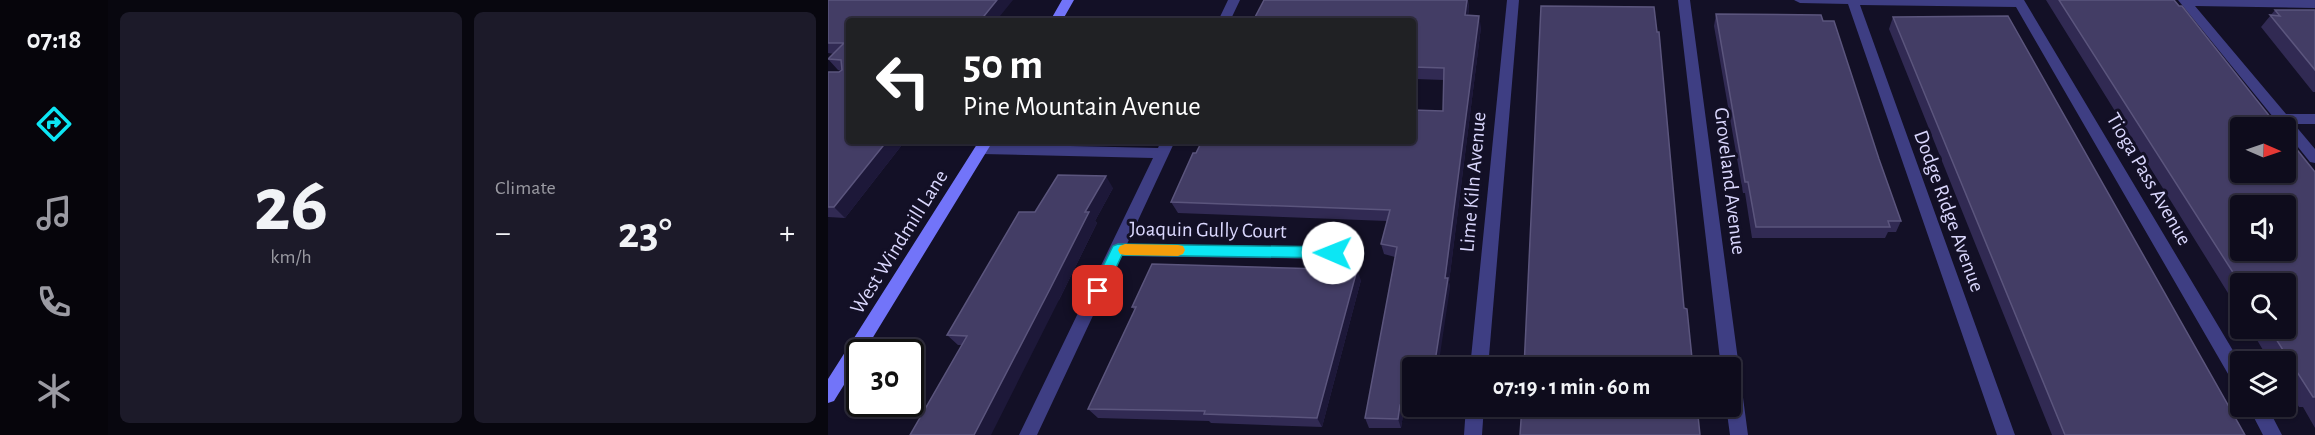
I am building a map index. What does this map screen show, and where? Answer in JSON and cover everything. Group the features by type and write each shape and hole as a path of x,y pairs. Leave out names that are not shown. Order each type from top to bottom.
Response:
{"street":[{"path":"1058,18 1068,0"},
{"path":"1225,18 1234,0"},
{"name":"Lime Kiln Avenue","path":"1480,357 1513,0"},
{"name":"Groveland Avenue","path":"1684,0 1729,357"},
{"path":"1800,0 2019,2"},
{"path":"2185,1 2315,4"},
{"path":"2185,1 2282,117"},
{"name":"Dodge Ridge Avenue","path":"1853,2 2006,435"},
{"name":"Tioga Pass Avenue","path":"2019,2 2230,361"},
{"path":"2296,118 2315,119"},
{"path":"2296,134 2315,158"},
{"path":"984,145 1165,147 1118,250 1028,435"},
{"name":"West Windmill Lane","path":"828,395 984,145"},
{"name":"Joaquin Gully Court","path":"1118,250 1333,253"},
{"path":"1473,435 1474,417"},
{"path":"1737,417 1739,435"},
{"path":"2263,417 2274,435"}],"building":[{"path":"828,0 997,0 982,18 846,18 846,144 885,144 834,207 828,207 828,72 842,70 841,60 828,59 844,43 828,43"},
{"path":"1264,0 1467,0 1465,15 1479,16 1445,278 1448,278 1436,357 1402,357 1402,405 1400,405 1398,419 1365,418 1397,247 1381,244 1390,210 1171,202 1193,153 1196,153 1200,144 1416,144 1416,110 1443,111 1444,68 1416,67 1416,18 1255,18"},
{"path":"2059,0 2174,0 2182,6 2270,117 2230,117 2230,183 2296,183 2296,148 2315,172 2315,397 2296,370 2296,351 2284,351 2276,339 2296,339 2296,273 2233,273"},
{"path":"1541,6 1654,7 1657,32 1659,32 1684,308 1687,309 1692,357 1525,357"},
{"path":"2275,10 2315,10 2315,70 2270,15 2280,16"},
{"path":"1716,14 1821,15 1823,21 1834,21 1901,221 1888,221 1890,227 1756,227 1748,182 1745,182"},
{"path":"2008,16 2230,408 2230,417 2235,417 2245,435 2065,435 1893,17"},
{"path":"1058,175 1106,176 1085,212 1089,212 974,435 910,435 920,417 924,417 924,411 967,336 947,335 1019,212 1035,212"},
{"path":"1152,264 1357,270 1317,418 1204,414 1205,411 1088,409 1136,307 1132,307"},
{"path":"1521,417 1698,417 1700,435 1520,435"}],"slow traffic":[{"path":"1125,250 1178,250"}],"route":[{"path":"1098,291 1118,250 1333,253"}]}
